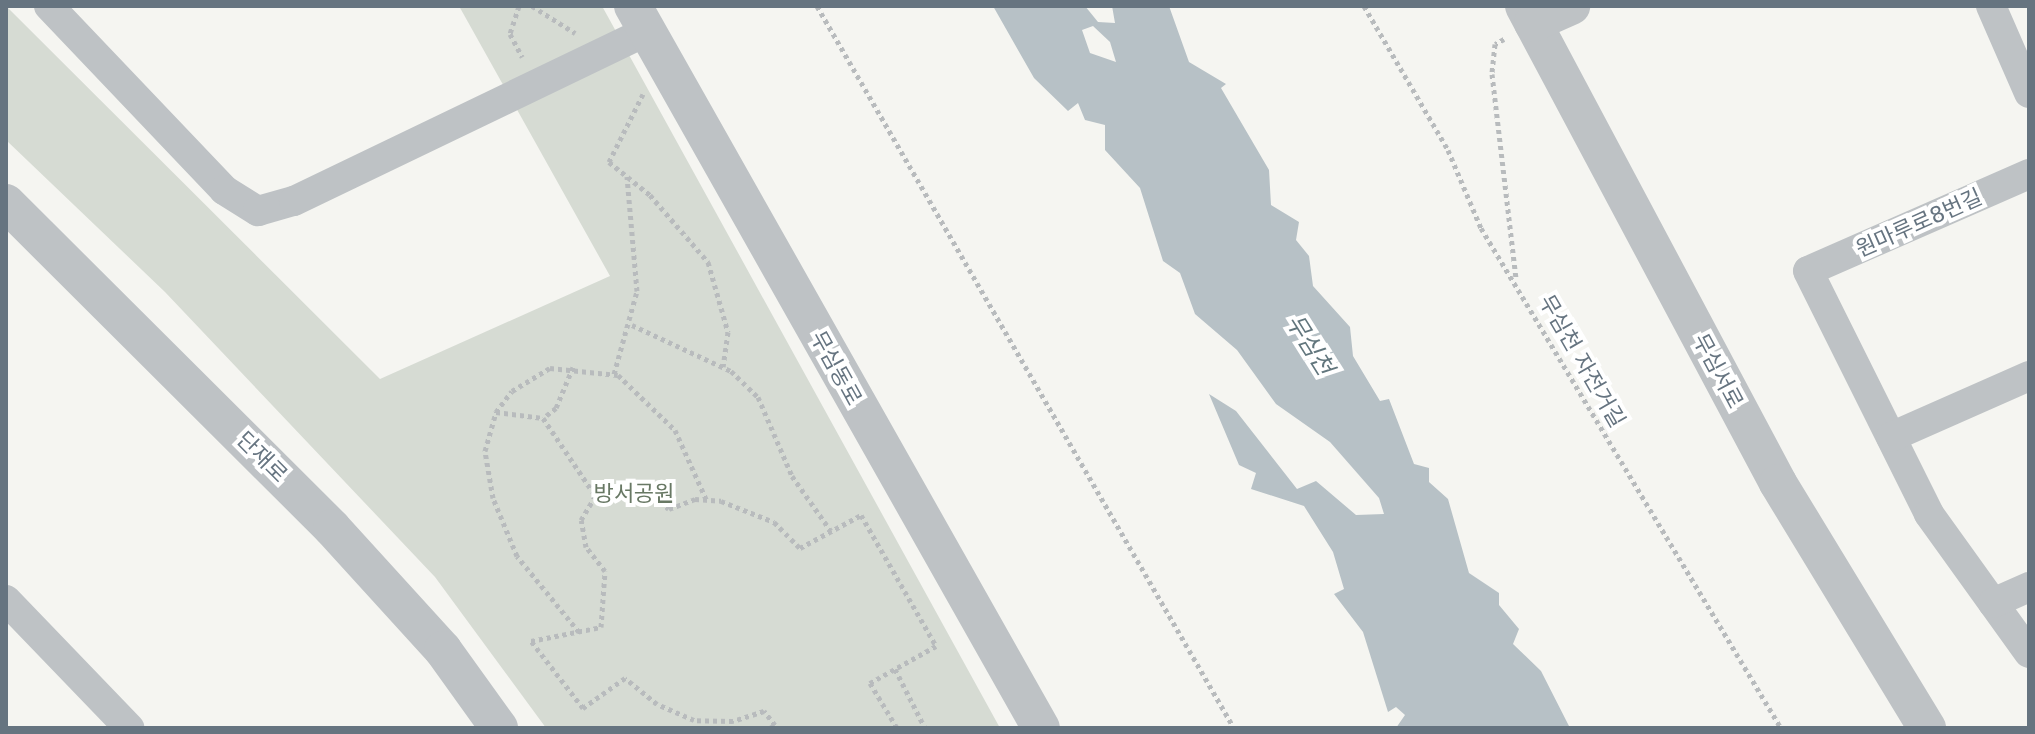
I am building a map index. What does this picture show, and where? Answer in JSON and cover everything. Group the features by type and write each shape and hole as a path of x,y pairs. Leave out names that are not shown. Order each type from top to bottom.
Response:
{"street":[{"path":"49,6 224,190 258,211 294,201 598,54 640,19"},
{"path":"1528,14 1571,6"},
{"path":"1991,6 2029,93"},
{"name":"무심서로","path":"1528,14 1778,483 1927,728"},
{"name":"무심동로","path":"640,19 1041,728"},
{"name":"원마루로8번길","path":"1891,437 1808,271 2029,174"},
{"name":"단재로","path":"6,203 332,528 443,650 499,728"},
{"path":"2029,376 1891,437 1929,514 2029,653"},
{"path":"1993,603 2029,587"},
{"path":"6,600 129,728"}],"path":[{"path":"519,6 510,34 536,84"},
{"path":"532,6 598,54"},
{"path":"817,6 1234,728"},
{"name":"무심천 자전거길","path":"1364,6 1517,283 1781,728"},
{"path":"1517,283 1492,74 1495,44 1528,14"},
{"path":"647,86 609,162 627,176 708,262 728,332 723,367"},
{"path":"614,374 632,325 637,291 627,176"},
{"path":"632,325 723,367 758,397 792,476 831,531"},
{"path":"496,412 543,418 556,408 573,367"},
{"path":"579,632 535,584 496,511 485,451 496,412 528,378 573,367 614,374 675,430 706,499"},
{"path":"543,418 593,492"},
{"path":"593,492 635,482 669,509 695,499 721,501 774,522 800,548 861,515 936,646 870,683 897,728"},
{"path":"593,492 581,530 605,571 601,627 531,641 583,708 625,678 657,704 694,720 733,721 764,711 775,725 770,728"},
{"path":"895,669 925,728"}],"green space":[{"name":"방서공원","path":"6,6 380,379 610,276 459,6 602,6 1000,728 546,728 435,577 165,292 6,140"}],"water":[{"name":"무심천","path":"993,6 1085,6 1098,22 1115,23 1112,6 1169,6 1189,62 1226,84 1221,88 1269,170 1271,205 1299,222 1296,240 1309,256 1313,286 1350,327 1353,356 1380,401 1389,399 1414,464 1429,468 1429,482 1448,499 1469,573 1499,593 1499,605 1519,629 1513,644 1541,671 1570,728 1396,728 1405,715 1396,707 1388,712 1363,632 1334,594 1344,589 1333,552 1304,506 1251,489 1256,473 1239,465 1209,394 1236,411 1297,489 1316,481 1356,515 1384,514 1379,498 1330,442 1276,404 1237,350 1195,314 1180,273 1163,261 1140,188 1105,150 1105,125 1085,120 1078,103 1068,111 1034,78","holes":["1093,26 1110,42 1116,62 1090,53 1082,30"]}]}
